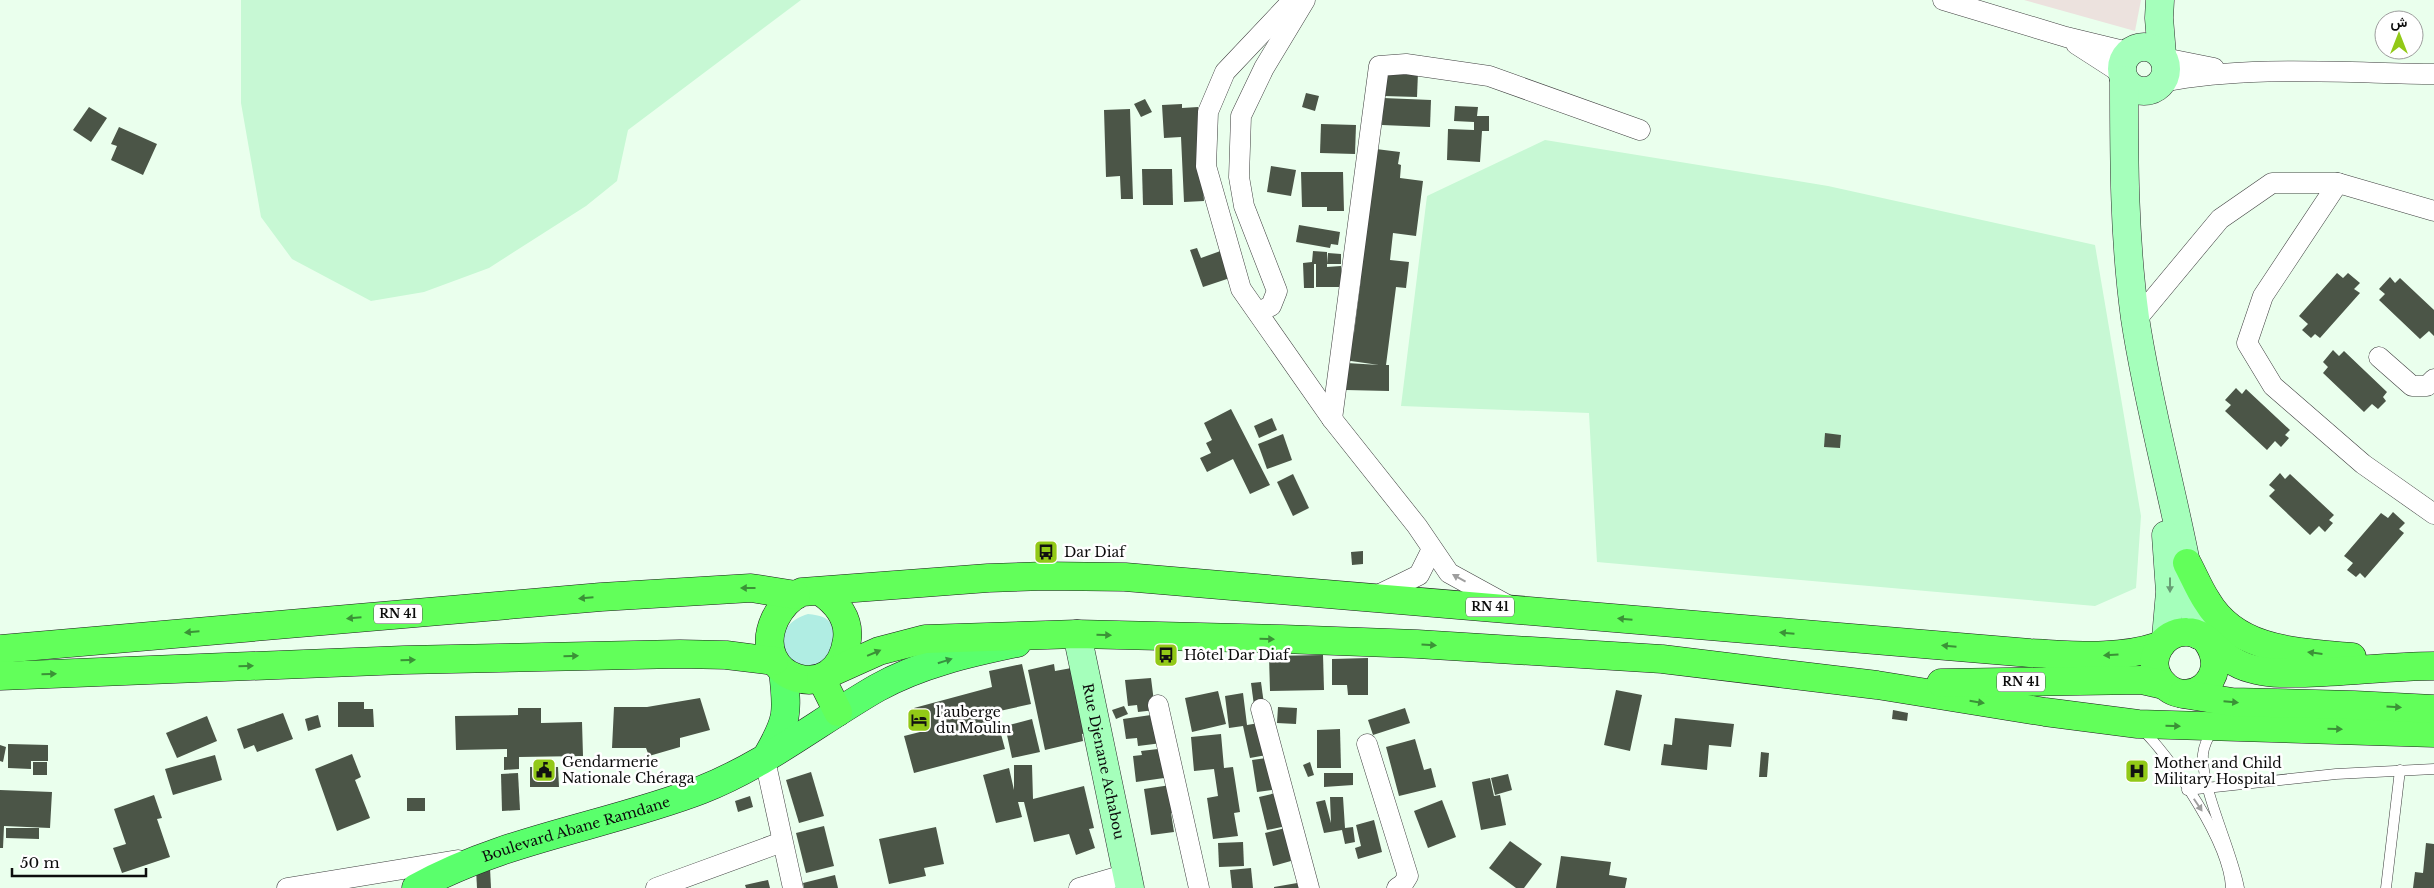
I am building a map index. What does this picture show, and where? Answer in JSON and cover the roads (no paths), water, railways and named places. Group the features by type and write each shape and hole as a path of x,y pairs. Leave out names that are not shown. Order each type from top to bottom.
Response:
{"highway":[{"path":"2187,563 2207,603 2222,620 2244,638 2273,648 2433,666"},
{"name":"RN 41","path":"0,649 601,597 751,588 808,593 979,578 1045,576 1125,577 2030,653 2102,655 2136,653 2162,642 2176,633 2187,632 2203,638"},
{"path":"808,593 839,608 845,621 847,635 845,649 839,662 825,676 808,681 794,678 779,666 771,649 772,624 782,608 808,593"},
{"name":"RN 41","path":"825,676 878,651 925,639 1068,634 1417,644 1662,659 1877,685 2142,680 2232,702 2354,704 2434,709"},
{"path":"2203,638 2228,658 2252,669 2287,673 2433,666"},
{"path":"2162,642 2155,656 2154,667 2158,677 2174,689 2194,692 2204,688 2215,670 2213,649 2203,638"},
{"path":"0,676 404,660 660,654 726,655 779,666"},
{"path":"825,676 838,712"},
{"path":"1877,685 2000,705 2138,724 2213,728 2286,728 2434,733"}],"main road":[{"path":"2159,3 2148,28 2127,63 2126,239 2136,320 2157,432 2203,638"},
{"path":"2125,174 2141,113 2161,71 2159,3"},
{"path":"2127,63 2150,47 2161,71"},
{"path":"2127,63 2135,90 2142,91 2161,71"},
{"path":"2157,432 2170,570 2162,642"},
{"name":"Boulevard Abane Ramdane","path":"416,888 442,873 486,855 602,823 702,790 765,760 878,688 917,669 970,653 1068,634"},
{"name":"Rue Djenane Achabou","path":"1068,634 1129,881"},
{"path":"765,760 783,730 786,697 779,666"}],"street":[{"path":"1293,0 1225,72 1208,112 1206,166 1241,289 1332,419 1449,572 1517,610"},
{"path":"1258,312 1271,306 1277,291 1244,206 1238,178 1241,116 1264,68 1304,0"},
{"path":"1943,0 2066,37 2127,63"},
{"path":"1332,419 1379,66 1406,64 1489,76 1640,130"},
{"path":"2161,71 2202,76 2243,73 2434,74"},
{"path":"2136,320 2220,220 2272,182 2338,183 2434,211"},
{"path":"2338,183 2263,296 2247,343 2274,386 2363,464 2434,514"},
{"path":"2379,358 2412,386 2427,386 2434,379"},
{"path":"1374,597 1420,575 1432,549"},
{"path":"1158,705 1199,888"},
{"path":"1260,709 1309,888"},
{"path":"1367,744 1408,876 1403,884 1397,888"},
{"path":"765,760 793,888"},
{"path":"656,888 782,842"},
{"path":"287,888 486,855"},
{"path":"1079,888 1129,881"}],"lane":[{"path":"2138,724 2164,754 2213,832 2228,870 2231,888"},
{"path":"2213,728 2205,744 2203,754 2208,786 2230,850 2239,888"},
{"path":"2187,790 2208,786 2400,770 2434,769"},
{"path":"2386,888 2400,770"}],"place":[{"name":"Dar Diaf","path":"1046,552"},
{"name":"Hôtel Dar Diaf","path":"1166,655"},
{"name":"l'auberge du Moulin","path":"919,720"},
{"name":"Gendarmerie Nationale Chéraga","path":"544,770"},
{"name":"Mother and Child Military Hospital","path":"2137,771"}]}
